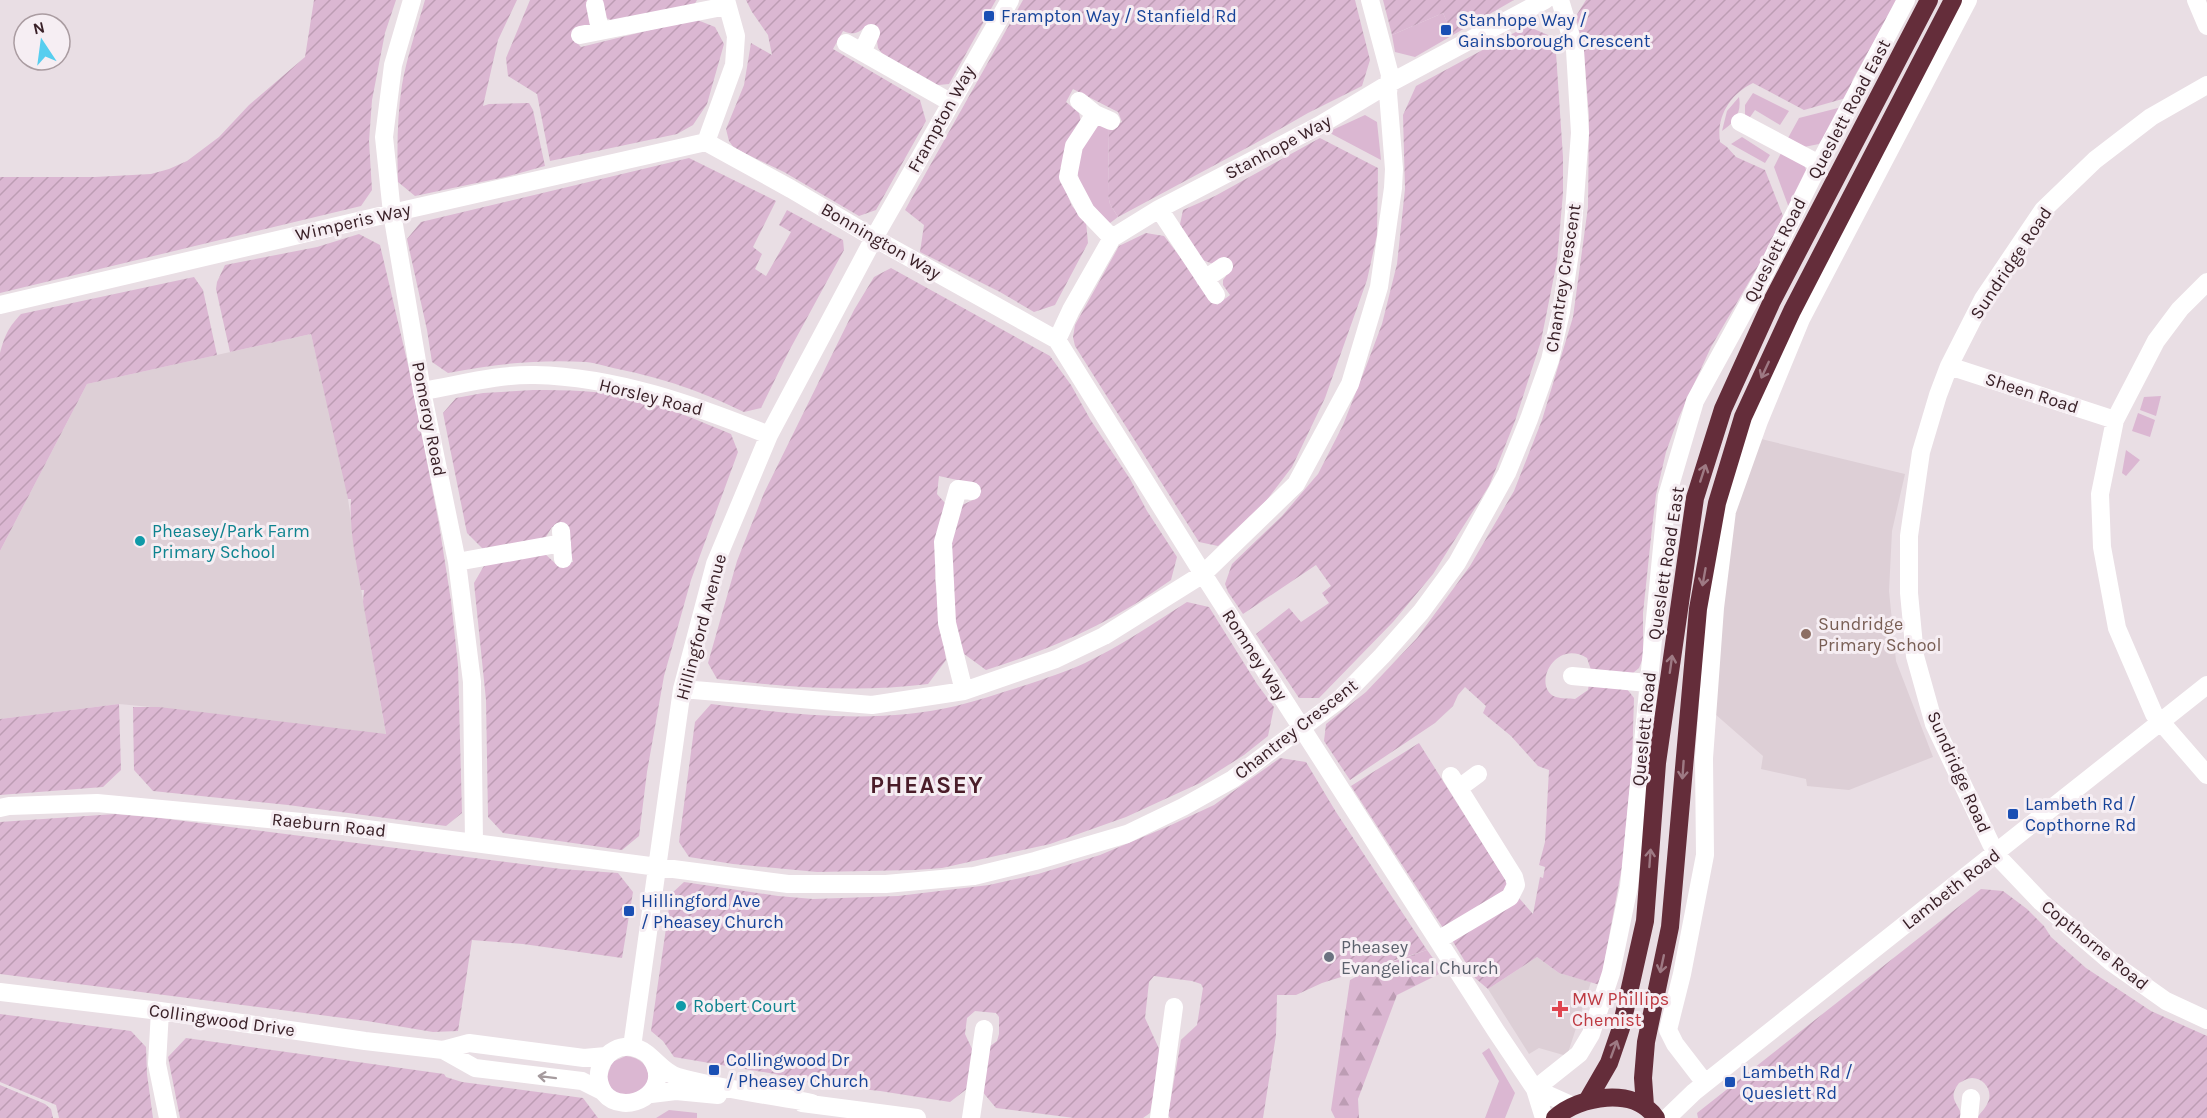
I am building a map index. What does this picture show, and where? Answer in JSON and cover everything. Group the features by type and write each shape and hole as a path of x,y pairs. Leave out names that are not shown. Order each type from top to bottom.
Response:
{"highway":[{"name":"Queslett Road East","path":"1580,1103 1609,1063 1622,1029 1645,921 1658,763 1695,498 1724,409 1772,301 1929,0"},
{"path":"1655,1113 1643,1077 1646,1042 1670,927 1698,609 1717,504 1743,417 1819,259 1953,0"},
{"path":"1554,1118 1563,1110 1580,1103 1625,1099 1655,1113"}],"street":[{"name":"Pomeroy Road","path":"412,0 393,65 384,137 392,213 422,392 457,562 472,682 474,842"},
{"name":"Frampton Way","path":"874,238 1010,0"},
{"path":"682,689 872,705 964,691 1056,659 1104,636 1203,574 1296,484 1350,384 1379,287 1394,188 1388,93 1390,75 1370,0"},
{"name":"Stanhope Way","path":"1057,340 1071,310 1112,238 1160,209 1320,125 1390,83 1545,0"},
{"name":"Chantrey Crescent","path":"656,866 788,884 886,884 974,876 1126,834 1183,807 1233,778 1340,699 1383,656 1421,612 1457,563 1507,473 1550,360 1561,312 1572,239 1580,133 1575,50 1560,0"},
{"name":"Queslett Road","path":"1535,1089 1579,1054 1591,1034 1611,973 1629,886 1667,496 1695,400 1764,275 1819,164 1906,0"},
{"path":"1700,1088 1668,1030 1682,974 1705,855 1704,758 1715,608 1727,511 1759,421 1801,320 1968,0"},
{"path":"2196,0 2207,26"},
{"path":"579,35 726,3 736,36 734,65 706,142"},
{"path":"595,5 600,30"},
{"path":"862,52 871,33"},
{"path":"846,43 950,102"},
{"name":"Sundridge Road","path":"1997,852 1991,844 1934,724 1915,656 1909,593 1909,536 1921,452 1949,366 1983,299 2043,210 2095,160 2151,117 2207,85"},
{"path":"1079,101 1103,118 1074,146 1068,177 1086,211 1112,238"},
{"path":"1740,122 1819,164"},
{"name":"Wimperis Way","path":"0,305 706,142"},
{"name":"Bonnington Way","path":"706,142 1057,340"},
{"path":"1160,209 1216,295"},
{"name":"Hillingford Avenue","path":"632,1047 682,689 715,564 769,435 874,238"},
{"path":"1205,279 1224,266"},
{"path":"2207,282 2180,309 2156,341 2115,420 2100,494 2102,547 2117,628 2141,686 2160,722 2207,775"},
{"name":"Romney Way","path":"1057,340 1203,574 1535,1089 1544,1118"},
{"name":"Sheen Road","path":"1949,366 2115,420"},
{"name":"Horsley Road","path":"422,392 489,380 535,375 616,384 704,409 769,435"},
{"path":"958,488 943,542 947,623 964,691"},
{"path":"457,562 562,544"},
{"path":"1572,676 1648,683"},
{"name":"Lambeth Road","path":"1655,1113 1700,1088 2207,685"},
{"path":"1438,940 1510,897 1516,885 1514,877 1455,782 1478,774"},
{"name":"Raeburn Road","path":"0,808 97,803 345,826 656,866"},
{"name":"Copthorne Road","path":"1997,852 2001,860 2041,902 2111,962 2166,1001 2207,1020"},
{"name":"Collingwood Drive","path":"0,992 160,1011 443,1050 475,1068 582,1080 602,1091 627,1112 651,1094 676,1091 812,1103"},
{"path":"1159,1118 1174,1007"},
{"path":"160,1011 157,1064 168,1118"},
{"path":"971,1118 984,1029"},
{"name":"Collingwood Drive","path":"443,1050 470,1042 584,1058 606,1056 616,1049 632,1047 642,1051 675,1076 812,1103 916,1118"},
{"path":"602,1091 598,1074 606,1056"},
{"path":"650,1057 657,1073 657,1083 651,1094"},
{"path":"1535,1089 1580,1103"},
{"path":"1969,1118 1971,1098"}],"shaded area":[{"path":"311,334 346,485 386,735 119,704 0,719 0,551 87,384"},
{"name":"Sundridge Primary School","path":"1761,439 1905,474 1892,531 1889,591 1896,661 1933,757 1849,790 1807,786 1806,779 1761,769 1763,756 1715,714 1714,673 1735,510"},
{"path":"1537,957 1559,973 1591,982 1567,1056 1539,1048 1529,1054 1488,989"}],"green space":[{"path":"314,0 396,0 385,33 372,100 369,141 372,190 361,206 0,293 0,177 95,177 151,174 187,161 219,137 249,105 305,57"},
{"path":"425,0 517,0 498,40 483,106 529,103 533,110 545,166 415,196 398,182 398,133 402,85"},
{"path":"530,0 594,0 586,2 591,23 577,43 581,47 695,19 715,27 724,44 707,104 693,125 677,134 550,161 537,94 508,76 506,58"},
{"path":"602,0 697,0 694,5 616,22 606,18"},
{"path":"746,0 996,0 949,84 928,86 887,60 866,26 855,33 843,31 833,49 920,100 926,121 876,210 859,216 784,172 734,148 729,141 726,129 744,85 751,43 772,55 768,35"},
{"path":"1023,0 1355,0 1370,60 1362,86 1118,217 1110,204 1108,195 1109,128 1122,122 1118,112 1073,89 1066,102 1079,113 1081,122 1062,182 1072,206 1086,222 1088,243 1055,305 1034,312 1000,292 920,252 924,225 905,210"},
{"path":"1383,0 1514,0 1453,35 1443,13 1392,35"},
{"path":"1586,0 1897,0 1853,79 1846,98 1804,110 1753,83 1738,93 1726,107 1720,124 1720,142 1736,157 1765,170 1783,216 1767,251 1711,347 1678,419 1666,452 1656,495 1643,613 1643,658 1639,668 1633,673 1621,675 1591,670 1587,658 1565,654 1556,659 1546,675 1549,692 1558,698 1575,699 1588,690 1589,684 1627,689 1634,698 1632,763 1622,867 1600,985 1559,973 1537,957 1488,989 1475,978 1452,940 1519,898 1533,914 1540,877 1543,878 1545,867 1539,865 1545,842 1549,770 1538,766 1511,736 1483,713 1486,706 1465,687 1453,706 1435,723 1350,780 1324,741 1326,724 1366,692 1417,638 1470,566 1514,491 1542,420 1573,317 1588,207 1589,116 1584,54 1576,16"},
{"path":"1443,13 1453,35 1415,57 1395,52 1392,35"},
{"path":"1527,26 1555,38 1563,157 1563,193 1557,261 1541,341 1515,421 1489,486 1433,574 1393,622 1319,698 1299,698 1256,634 1289,608 1301,622 1329,603 1322,593 1331,586 1316,565 1243,614 1225,584 1232,564 1282,516 1318,474 1343,425 1367,364 1382,324 1397,264 1405,189 1403,115 1416,86"},
{"path":"1753,93 1789,111 1780,125 1755,110 1748,120 1745,116 1745,105"},
{"path":"1739,97 1740,103 1736,117 1722,131 1727,111"},
{"path":"1842,107 1819,144 1804,147 1788,138 1799,118"},
{"path":"1365,115 1377,122 1381,160 1328,132"},
{"path":"1096,125 1109,125 1108,195 1110,204 1118,217 1110,223 1102,218 1089,203 1078,173 1077,163 1080,150"},
{"path":"1742,137 1770,155 1765,163 1731,144"},
{"path":"1320,138 1378,168 1377,235 1367,280 1325,398 1292,467 1266,501 1218,546 1199,542 1075,346 1073,337 1075,325 1119,246 1146,233 1164,236 1217,305 1230,295 1223,285 1226,276 1213,264 1200,259 1179,229 1183,210 1215,196"},
{"path":"1783,149 1804,164 1807,173 1789,208 1774,167"},
{"path":"689,158 776,201 753,247 762,254 755,269 766,276 791,232 779,225 787,210 843,240 844,250 761,408 744,412 667,381 590,363 552,361 517,363 448,373 432,362 407,239 421,222"},
{"path":"359,234 380,245 409,369 439,524 451,601 458,665 462,813 446,826 288,805 153,791 134,770 133,707 159,707 386,734 363,602 364,590 361,590 353,544 351,499 348,499 311,334 230,352 216,289 225,265 317,247"},
{"path":"891,268 1050,356 1071,385 1177,557 1171,580 1105,621 1035,653 986,670 960,651 951,578 955,524 960,506 975,499 976,484 939,476 937,494 945,503 937,546 935,579 946,660 928,684 875,688 822,688 717,679 708,663 737,561 764,493 854,310 874,277"},
{"path":"194,277 203,290 217,355 87,384 0,551 0,353 5,336 13,323 21,314"},
{"path":"533,390 597,392 647,402 731,434 738,452 691,580 664,676 647,772 639,836 622,850 503,833 488,817 486,700 474,583 485,564 544,553 556,564 573,562 565,525 552,527 544,540 484,550 467,533 443,413 456,398 483,393"},
{"path":"2161,396 2156,416 2140,410 2144,397"},
{"path":"2138,413 2155,420 2150,437 2132,431"},
{"path":"2126,450 2140,460 2126,476 2122,473"},
{"path":"1187,602 1209,607 1274,707 1268,736 1244,755 1200,783 1126,817 1050,844 942,868 817,872 733,864 689,857 679,842 695,722 711,704 834,716 895,715 956,706 1026,685 1078,666 1124,642"},
{"path":"119,704 121,770 103,787 0,795 0,719"},
{"path":"1419,743 1510,887 1443,928 1351,786"},
{"path":"1280,758 1306,762 1336,812 1427,950 1322,983 1296,995 1277,995 1276,1035 1263,1118 1170,1118 1168,1115 1181,1040 1197,1025 1203,988 1201,984 1192,981 1154,976 1149,982 1145,1018 1161,1053 1150,1113 1143,1118 1074,1118 996,1108 981,1090 989,1047 997,1041 999,1034 999,1017 996,1013 975,1011 967,1018 965,1034 973,1051 968,1088 950,1102 814,1084 775,1074 674,1057 663,1041 651,1031 671,894 684,882 813,899 898,896 989,885 1038,874 1100,855 1169,826 1214,805"},
{"path":"115,814 561,869 618,873 633,892 622,958 523,944 472,940 458,1031 433,1032 367,1021 0,974 0,822"},
{"path":"1981,889 2003,891 2027,909 2044,926 2051,937 2086,968 2151,1011 2207,1036 2207,1118 1977,1118 1987,1104 1989,1090 1981,1080 1972,1078 1959,1083 1955,1089 1954,1098 1962,1118 1698,1118 1697,1113"},
{"path":"1427,950 1443,972 1397,995 1358,1099 1359,1118 1335,1118 1331,1110 1350,980 1371,969"},
{"path":"0,1014 131,1031 146,1047 153,1118 59,1118 56,1105 0,1082"},
{"path":"186,1038 444,1074 446,1077 462,1082 583,1098 598,1118 180,1118 168,1057"},
{"path":"1489,1048 1515,1093 1505,1118 1485,1118 1499,1081 1482,1053"},
{"path":"626,1056 641,1061 648,1073 649,1084 634,1099 611,1091 607,1077 612,1062"},
{"path":"0,1085 45,1104 51,1109 53,1118 0,1118"},
{"path":"669,1110 697,1113 697,1118 656,1118"}],"place":[{"name":"Frampton Way / Stanfield Rd","path":"989,16"},
{"name":"Stanhope Way / Gainsborough Crescent","path":"1446,30"},
{"name":"Pheasey/Park Farm Primary School","path":"140,541"},
{"name":"Sundridge Primary School","path":"1806,634"},
{"name":"Lambeth Rd / Copthorne Rd","path":"2013,814"},
{"name":"Hillingford Ave / Pheasey Church","path":"629,911"},
{"name":"Pheasey Evangelical Church","path":"1329,957"},
{"name":"Robert Court","path":"681,1006"},
{"name":"MW Phillips Chemist","path":"1560,1009"},
{"name":"Collingwood Dr / Pheasey Church","path":"714,1070"},
{"name":"Lambeth Rd / Queslett Rd","path":"1730,1082"}],"district":[{"name":"PHEASEY","path":"927,785"}]}
